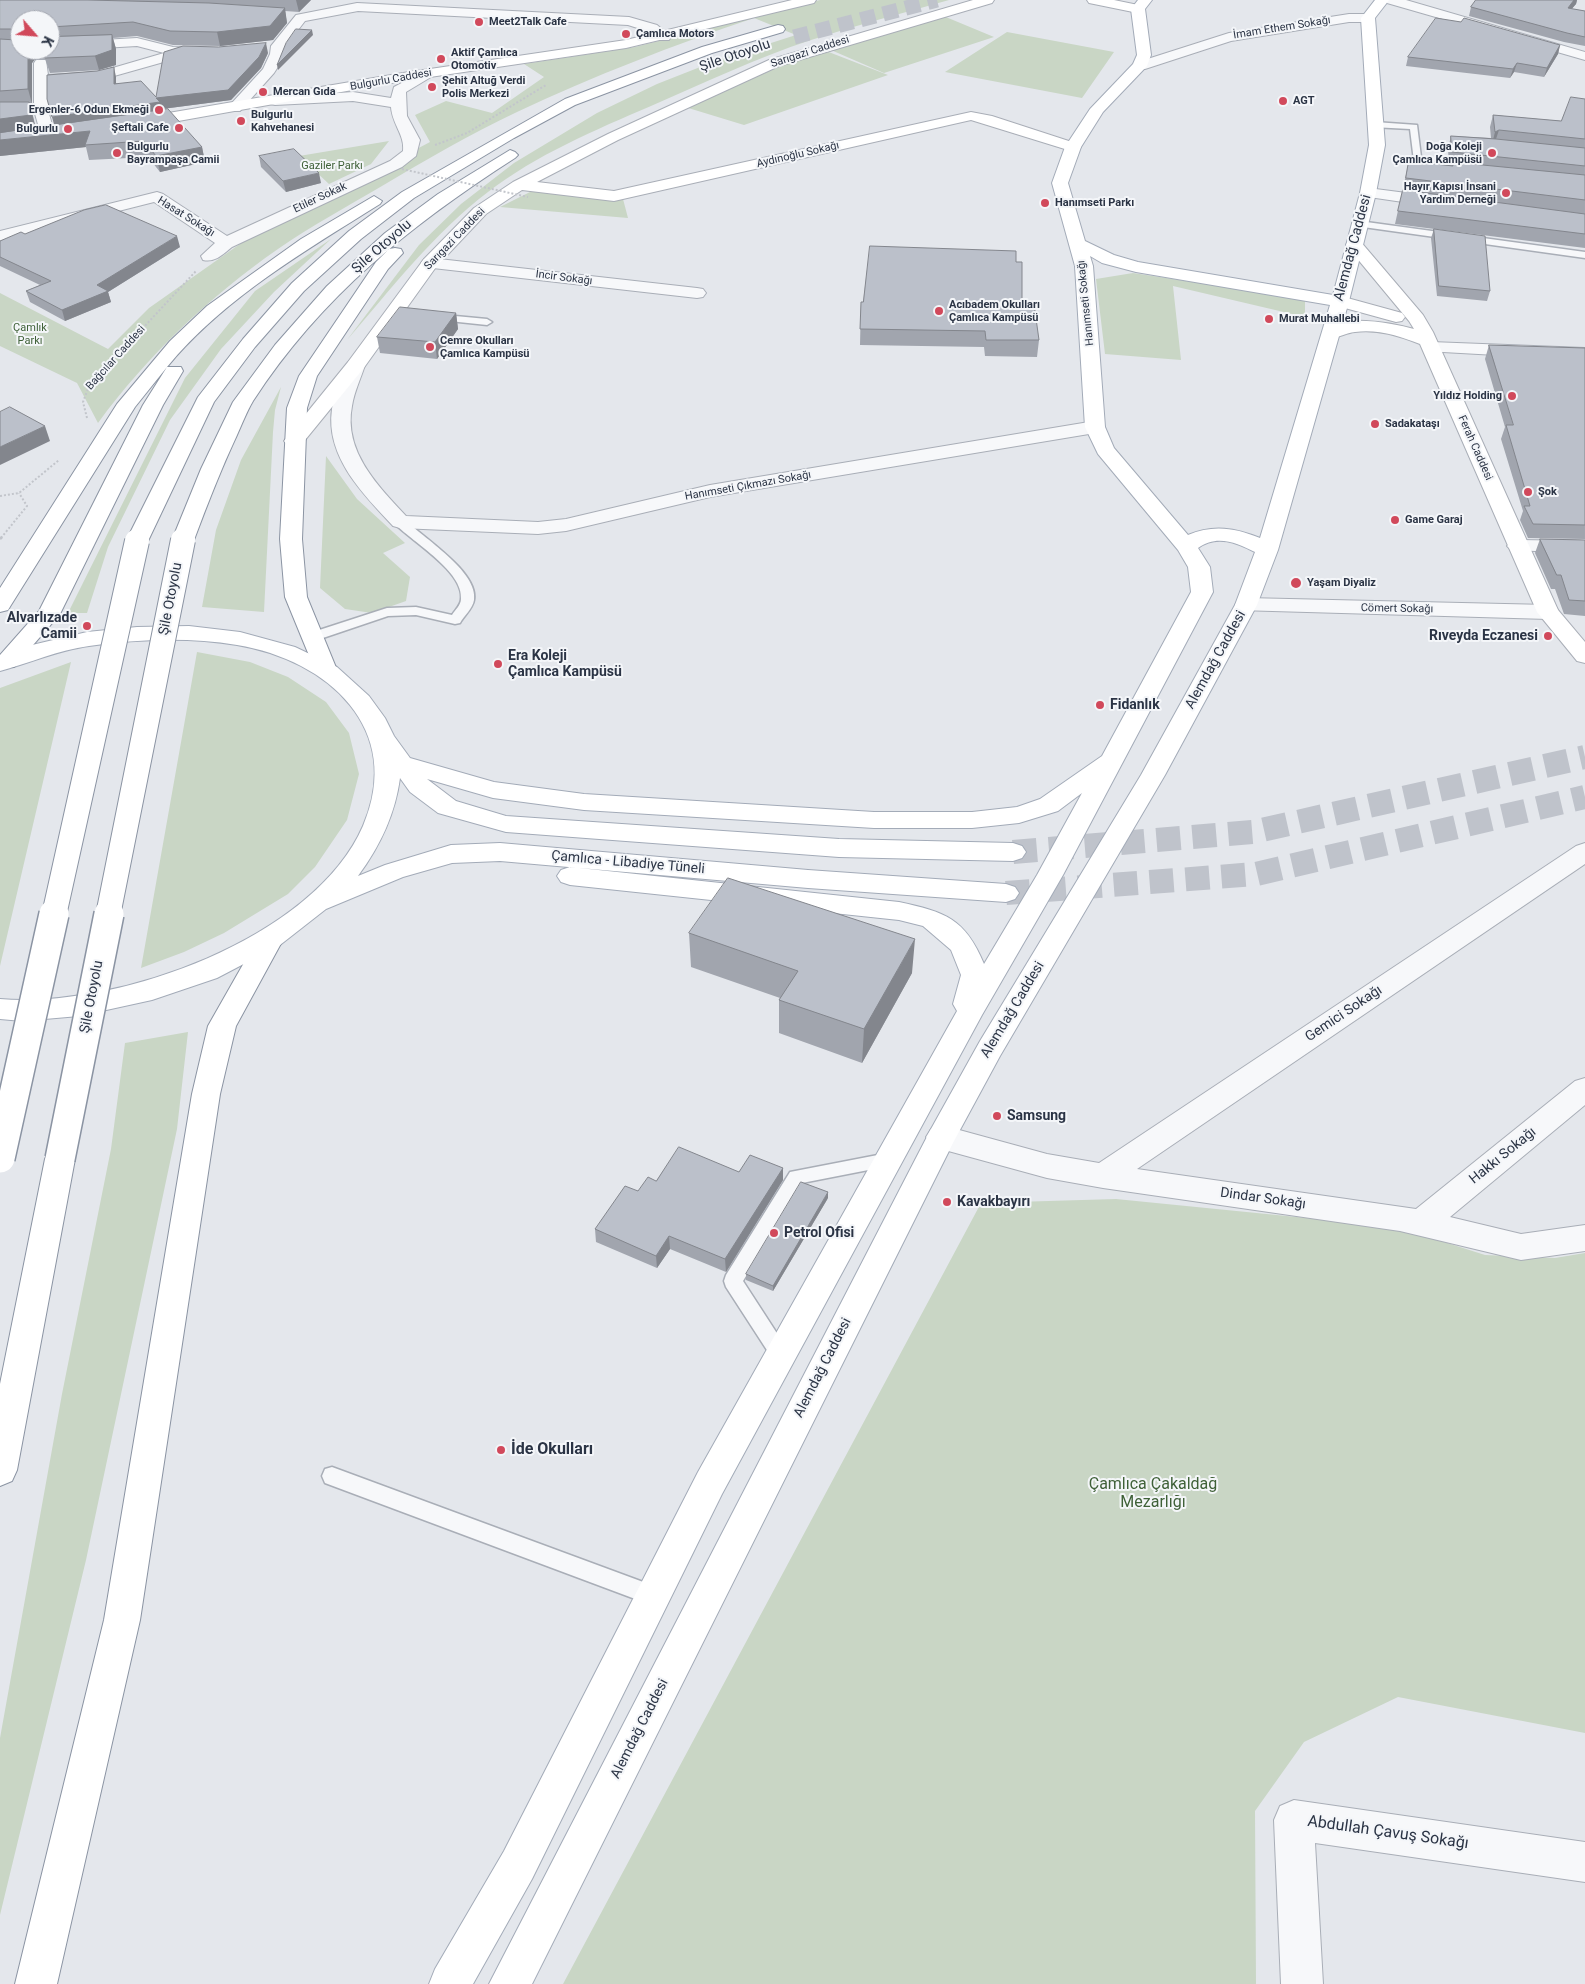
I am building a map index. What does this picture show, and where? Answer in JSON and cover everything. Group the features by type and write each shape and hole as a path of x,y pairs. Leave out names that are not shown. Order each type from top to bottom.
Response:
{"main road":[{"name":"Bulgurlu Caddesi","path":"129,124 235,108 426,74 664,37 809,0"},
{"name":"Sarıgazi Caddesi","path":"356,365 397,314 430,263 480,212 524,191 613,137 774,63 987,0"},
{"path":"1094,0 1142,4 1144,55 1140,66"},
{"path":"1368,18 1382,0"},
{"name":"Alemdağ Caddesi","path":"510,1984 941,1137 990,1049 1153,775 1246,605 1267,550 1319,323 1340,301 1368,194 1377,145 1368,18"},
{"name":"Şile Otoyolu","path":"0,1158 137,541 205,401 249,343 298,286 355,235 408,195 509,135 570,102 621,90 727,58 782,34"},
{"name":"Hanımseti Sokağı","path":"1140,66 1097,109 1072,147 1060,183 1084,266 1095,427 1104,450 1187,548"},
{"path":"0,605 127,404 176,345 214,310 307,243 497,127 553,100 621,90"},
{"name":"Aydınoğlu Sokağı","path":"524,191 614,196 971,116 987,119 1072,147"},
{"path":"28,138 65,133"},
{"name":"Şile Otoyolu","path":"0,1470 183,540 211,469 244,402 281,349 333,290 391,237 444,197 531,142 456,199 400,247 382,266 308,376 297,408 294,441"},
{"path":"1076,243 1108,259 1136,267 1340,301 1391,315 1405,323 1429,344"},
{"name":"Ferah Caddesi","path":"1354,246 1417,319 1548,612 1585,656"},
{"path":"3,663 49,614 153,405 172,372 225,311 272,269"},
{"path":"1086,289 1107,277 1125,275 1159,278 1282,302 1319,323 1346,326 1366,325 1392,329 1429,344"},
{"path":"326,670 296,597 291,539 294,441 356,365"},
{"path":"450,1984 518,1865 710,1483 1113,758 1202,592 1199,567 1187,548 1197,537 1220,533 1245,539 1267,550"},
{"path":"3,663 47,649 100,638 154,632 196,633 250,640 291,653 326,670 353,691 371,713 383,739 389,766 386,796 375,830 349,869 317,903"},
{"path":"383,739 419,786 447,807 506,824 839,848 1013,852"},
{"path":"403,764 493,790 584,802 874,820 972,820 1019,815 1049,805 1113,758"},
{"name":"Çamlıca - Libadiye Tüneli","path":"271,938 317,903 394,871 451,854 500,852 808,879 1006,893"},
{"path":"358,886 456,873 511,870 899,911 931,918 963,945 975,975 958,1034"},
{"path":"0,1009 22,1011 79,1006 142,993 208,971 271,938"},
{"path":"36,1984 122,1620 206,1094 222,1026 271,938"}],"street":[{"path":"1392,0 1585,56"},
{"path":"340,12 357,3 378,8 629,21 652,28 664,37"},
{"path":"281,16 301,18 340,12 358,13 378,8"},
{"path":"235,108 274,64 279,55 273,47 301,18"},
{"name":"İmam Ethem Sokağı","path":"1140,66 1229,37 1349,18 1368,18"},
{"path":"60,46 138,42 184,52 220,52"},
{"path":"41,80 100,76 184,52"},
{"path":"40,60 41,110 47,136"},
{"path":"275,101 343,97 389,101 398,104 399,90 426,74"},
{"name":"Etiler Sokak","path":"210,256 226,243 396,164 411,153 412,140 404,130 397,111 398,104"},
{"path":"25,111 41,110"},
{"path":"1368,194 1454,204"},
{"name":"Hasat Sokağı","path":"0,236 157,197 226,243"},
{"name":"İncir Sokağı","path":"430,263 697,293"},
{"path":"1429,344 1585,354"},
{"name":"Sarıgazi Caddesi","path":"356,365 341,412 342,443 362,480 400,522"},
{"name":"Hanımseti Çıkmazı Sokağı","path":"400,522 538,528 566,525 710,491 1095,427"},
{"path":"1518,546 1585,547"},
{"name":"Cömert Sokağı","path":"1246,605 1548,612"},
{"name":"Gemici Sokağı","path":"1103,1176 1585,852"},
{"name":"Hakkı Sokağı","path":"1421,1223 1585,1089"},
{"name":"Dindar Sokağı","path":"941,1137 1048,1166 1103,1176 1421,1223 1521,1248 1585,1238"},
{"name":"Abdullah Çavuş Sokağı","path":"1302,1984 1294,1820 1585,1862"}],"lane":[{"path":"1375,125 1414,127 1417,159 1449,170 1459,171"},
{"path":"1359,224 1585,255"},
{"path":"421,316 487,322"},
{"name":"Sarıgazi Caddesi","path":"312,638 388,612 416,611 455,620 468,600 467,585 456,571 400,522"},
{"path":"781,1355 732,1282 796,1177 888,1160"},
{"path":"332,1476 654,1596"}],"path":[{"path":"431,146 467,133 546,85"},
{"path":"402,169 524,191"},
{"name":"Bağcılar Caddesi","path":"89,421 83,409 83,395 89,386 210,256"},
{"path":"0,496 19,493 31,486 63,458"},
{"path":"0,539 27,506 19,493"}],"green space":[{"name":"Çamlık Parkı","path":"820,0 949,0 880,19 770,55 609,124 566,144 526,166 488,192 449,225 414,262 347,340 419,245 461,204 514,163 597,113 657,84 718,60 796,35 754,18 664,50 575,86 500,120 448,148 303,232 253,267 181,328 117,398 98,423 77,383 0,346 0,293 108,349 149,308 247,239 430,142 415,115 446,101 492,113 544,77 524,64 635,47"},
{"path":"941,15 994,37 884,73 831,50"},
{"path":"1007,32 1114,52 1082,98 945,72"},
{"path":"821,49 888,75 744,125 685,107"},
{"name":"Gaziler Parkı","path":"389,141 371,164 329,184 299,156"},
{"path":"536,189 623,199 628,218 500,207"},
{"path":"331,239 274,292 221,349 170,420 108,547 87,613 68,613 185,378 255,291"},
{"path":"1133,273 1305,299 1305,317 1173,286 1181,360 1105,354 1096,279"},
{"path":"281,387 275,410 273,432 264,612 202,607 216,530 241,460"},
{"path":"326,456 357,499 405,543 383,553 410,577 406,601 372,613 345,609 320,588"},
{"path":"197,652 250,662 288,677 326,702 349,733 359,774 347,820 315,867 288,894 224,933 184,952 141,968"},
{"path":"71,662 0,966 0,688"},
{"path":"188,1032 177,1129 86,1560 0,1915 0,1738 62,1394 111,1149 125,1043"},
{"name":"Çamlıca Çakaldağ Mezarlığı","path":"1116,1199 1397,1227 1485,1255 1555,1258 1585,1253 1585,1733 1398,1697 1304,1742 1255,1811 1256,1984 563,1984 981,1203"}],"building":[{"path":"0,0 209,3 285,8 270,26 217,32 170,31 133,22 60,26 60,10 10,10 10,29 0,29"},
{"path":"1476,0 1574,0 1568,8 1585,11 1585,37 1471,7"},
{"path":"1436,18 1461,22 1464,18 1560,45 1547,68 1517,63 1513,69 1408,57"},
{"path":"296,29 312,30 277,65 286,43"},
{"path":"112,35 112,50 95,56 60,57 60,37"},
{"path":"0,39 10,40 10,60 28,60 28,89 0,91"},
{"path":"266,43 259,57 228,90 156,98 160,102 52,117 47,99 47,75 97,71 114,67 114,84 141,81 156,97 164,52 183,46 218,47"},
{"path":"1571,97 1585,99 1585,139 1499,130 1495,132 1493,115 1561,121"},
{"path":"0,102 29,102 31,115 0,119"},
{"path":"168,109 202,147 156,156 144,141 85,145 90,131 0,140 0,133"},
{"path":"1451,136 1585,148 1585,166 1452,152"},
{"path":"294,149 319,173 283,181 259,156"},
{"path":"1409,161 1453,166 1452,162 1585,175 1585,200 1406,178"},
{"path":"1403,190 1585,214 1585,234 1398,211"},
{"path":"106,205 177,236 97,285 108,291 62,310 26,291 51,281 0,257 0,241 21,232 25,234 84,210"},
{"path":"1434,229 1485,236 1490,291 1439,286"},
{"path":"870,246 1016,251 1016,262 1022,262 1022,304 1034,304 1039,340 986,340 985,331 860,329 861,302 863,302"},
{"path":"400,307 456,313 435,342 377,337"},
{"path":"1489,345 1585,348 1585,525 1533,524 1524,506 1530,506 1506,425 1513,425"},
{"path":"10,407 45,426 0,447 0,412"},
{"path":"1540,539 1585,540 1585,601 1569,600 1561,575 1557,575"},
{"path":"728,878 915,939 864,1029 779,1000 798,971 689,933"},
{"path":"679,1147 739,1172 750,1155 783,1168 725,1259 669,1236 656,1256 595,1229 625,1186 638,1191 648,1177 656,1181"},
{"path":"801,1182 828,1192 773,1286 746,1274"}],"tunnel":[{"path":"794,37 937,0"},
{"path":"1013,852 1253,832 1585,757"},
{"path":"1006,893 1256,874 1585,797"}],"place":[{"name":"Meet2Talk Cafe","path":"479,22"},
{"name":"Çamlıca Motors","path":"626,34"},
{"name":"Aktif Çamlıca Otomotiv","path":"441,59"},
{"name":"Şehit Altuğ Verdi Polis Merkezi","path":"432,87"},
{"name":"Mercan Gıda","path":"263,92"},
{"name":"AGT","path":"1283,101"},
{"name":"Ergenler-6 Odun Ekmeği","path":"159,110"},
{"name":"Bulgurlu Kahvehanesi","path":"241,121"},
{"name":"Şeftali Cafe","path":"179,128"},
{"name":"Bulgurlu","path":"68,129"},
{"name":"Bulgurlu Bayrampaşa Camii","path":"117,153"},
{"name":"Doğa Koleji Çamlıca Kampüsü","path":"1492,153"},
{"name":"Hayır Kapısı İnsani Yardım Derneği","path":"1506,193"},
{"name":"Hanımseti Parkı","path":"1045,203"},
{"name":"Acıbadem Okulları Çamlıca Kampüsü","path":"939,311"},
{"name":"Murat Muhallebi","path":"1269,319"},
{"name":"Cemre Okulları Çamlıca Kampüsü","path":"430,347"},
{"name":"Yıldız Holding","path":"1512,396"},
{"name":"Sadakataşı","path":"1375,424"},
{"name":"Şok","path":"1528,492"},
{"name":"Game Garaj","path":"1395,520"},
{"name":"Yaşam Diyaliz","path":"1296,583"},
{"name":"Alvarlızade Camii","path":"87,626"},
{"name":"Rıveyda Eczanesi","path":"1548,636"},
{"name":"Era Koleji Çamlıca Kampüsü","path":"498,664"},
{"name":"Fidanlık","path":"1100,705"},
{"name":"Samsung","path":"997,1116"},
{"name":"Kavakbayırı","path":"947,1202"},
{"name":"Petrol Ofisi","path":"774,1233"},
{"name":"İde Okulları","path":"501,1450"}]}
